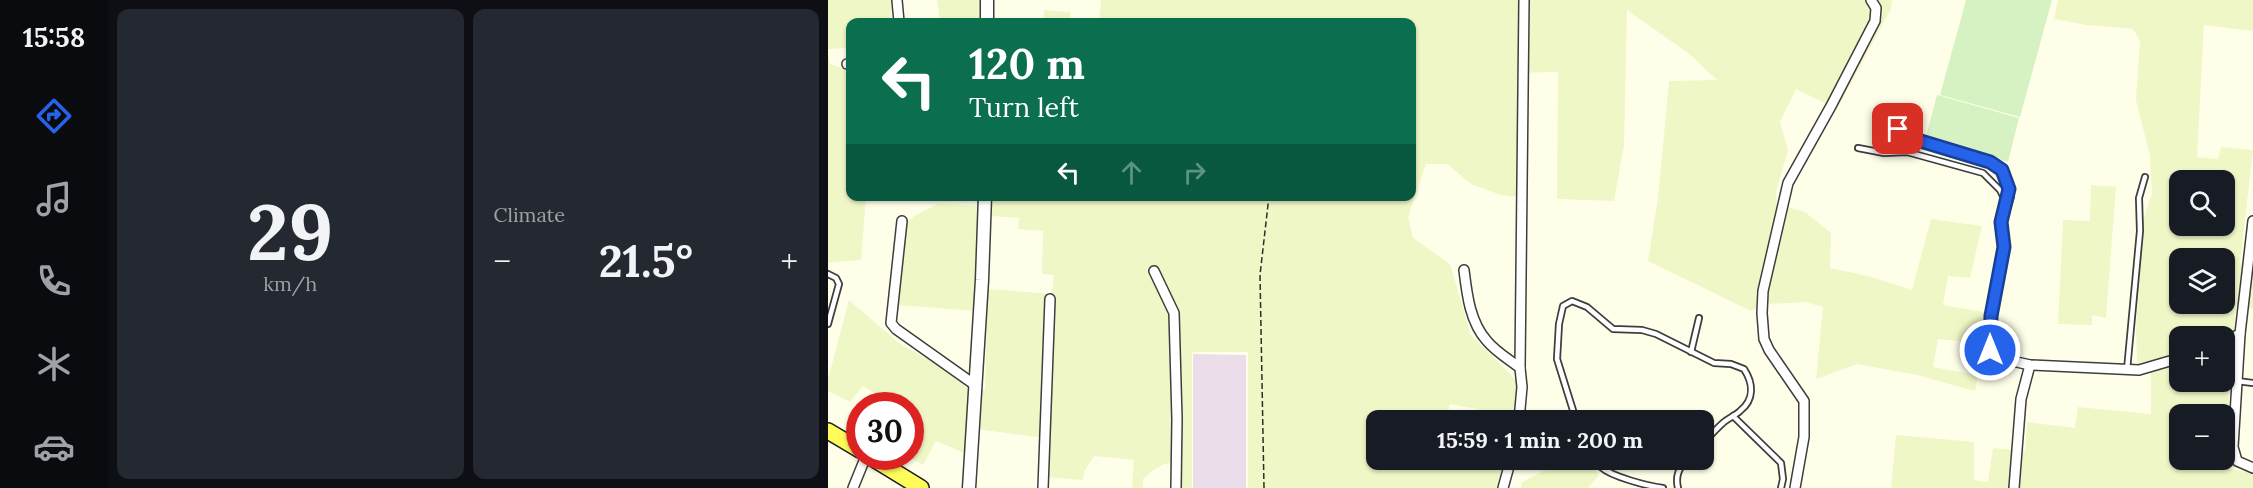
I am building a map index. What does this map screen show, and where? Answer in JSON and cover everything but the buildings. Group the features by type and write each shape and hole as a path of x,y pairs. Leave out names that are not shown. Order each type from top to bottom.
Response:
{"main road":[{"path":"828,431 846,442"},
{"path":"891,470 921,488"}],"street":[{"path":"897,0 899,18"},
{"path":"987,0 987,18"},
{"path":"1520,410 1522,387 1520,369 1524,0"},
{"path":"1795,488 1804,437 1804,401 1764,339 1763,291 1788,183 1875,21 1876,8 1871,0"},
{"path":"2008,199 2001,222 2004,247 1996,278 1990,350 1999,358 2030,365 2127,370 2146,369 2169,362"},
{"path":"969,488 985,201"},
{"path":"2253,221 2240,334 2233,447 2237,461 2253,468"},
{"path":"903,222 891,323 896,329 975,385"},
{"path":"1464,270 1469,303 1477,326 1488,342 1520,369"},
{"path":"1154,271 1174,313 1176,488"},
{"path":"1043,488 1050,299"},
{"path":"2235,336 2240,334"},
{"path":"2014,488 2021,399 2030,365"},
{"path":"853,488 861,470"},
{"path":"1503,488 1508,470"}],"lane":[{"path":"1898,129 1914,139 1997,165 2006,176 2008,199"},
{"path":"1858,148 1884,153 1907,152 1983,173 2008,199"},
{"path":"2127,370 2140,231 2139,198 2145,177"},
{"path":"828,274 836,278 839,284 828,324"},
{"path":"1573,410 1557,359 1559,324 1563,306 1572,301 1587,307 1613,329 1642,330 1656,334 1714,363 1731,364 1744,369 1751,380 1752,390 1748,404 1714,432"},
{"path":"1692,352 1700,318"},
{"path":"2237,381 2253,383"},
{"path":"1733,416 1781,463 1784,479 1781,488"},
{"path":"1606,470 1651,487 1663,488 1678,488 1676,481 1679,470"}],"path":[{"path":"1264,488 1260,275 1268,201"}],"shaded area":[{"path":"1193,354 1246,355 1246,488 1193,488"}],"green space":[{"path":"828,0 891,0 891,18 846,18 846,48 828,49"},
{"path":"937,0 980,0 982,18 939,18"},
{"path":"1101,0 1892,0 1891,9 1837,109 1796,89 1780,122 1788,150 1776,192 1777,204 1805,212 1831,233 1830,268 1868,276 1912,290 1931,219 1982,226 1970,278 1948,276 1943,305 1984,312 1983,343 1938,339 1933,367 1978,375 1975,391 1917,375 1857,364 1816,379 1823,307 1805,302 1768,304 1751,311 1648,261 1658,198 1669,81 1717,80 1688,53 1627,10 1624,145 1614,201 1557,199 1558,72 1519,73 1518,197 1501,195 1471,184 1447,164 1426,164 1416,193 1416,18 1099,18"},
{"path":"1966,0 2052,0 2020,117 1940,95"},
{"path":"2058,0 2253,0 2253,31 2204,25 2197,157 2218,159 2221,147 2253,150 2240,263 2253,267 2253,309 2236,306 2235,326 2169,326 2169,392 2230,392 2229,404 2169,404 2169,470 2235,470 2253,473 2253,488 1891,488 1896,435 1974,442 1974,480 1988,482 1993,448 2025,451 2027,422 2075,428 2078,407 2151,414 2149,362 2137,363 2136,328 2143,220 2152,194 2150,156 2136,100 2140,41 2133,29 2086,25 2054,19"},
{"path":"1044,10 1070,12 1071,18 1043,18"},
{"path":"828,53 830,64 845,69 846,74 846,201 866,201 861,260 828,263"},
{"path":"1937,95 2019,118 2008,162 1925,140"},
{"path":"2091,185 2116,187 2106,318 2092,315 2092,325 2058,324 2063,220 2090,221"},
{"path":"992,201 1413,201 1408,217 1413,238 1450,264 1471,335 1517,381 1515,410 1482,410 1450,404 1448,410 1366,410 1366,470 1505,470 1501,488 1248,488 1248,352 1192,352 1192,488 1182,488 1182,461 1164,464 1152,471 1143,479 1143,488 1132,488 1134,460 1094,456 1084,472 1083,480 1046,477 1045,438 968,428 964,453 936,441 924,463 924,392 873,392 863,386 858,392 846,392 846,400 828,391 828,379 849,300 899,343 938,365 968,389 985,390 987,312 898,305 899,231 914,216 937,204 991,206","holes":["979,215 1019,218 1018,229 1043,231 1042,274 1054,275 1052,294 976,288"]},
{"path":"1545,470 1595,470 1599,475 1588,488 1521,488 1522,482"}],"route":[{"path":"1898,129 1914,139 1997,165 2006,176 2009,196 2001,222 2004,247 1996,278 1991,316 1990,350"}]}
